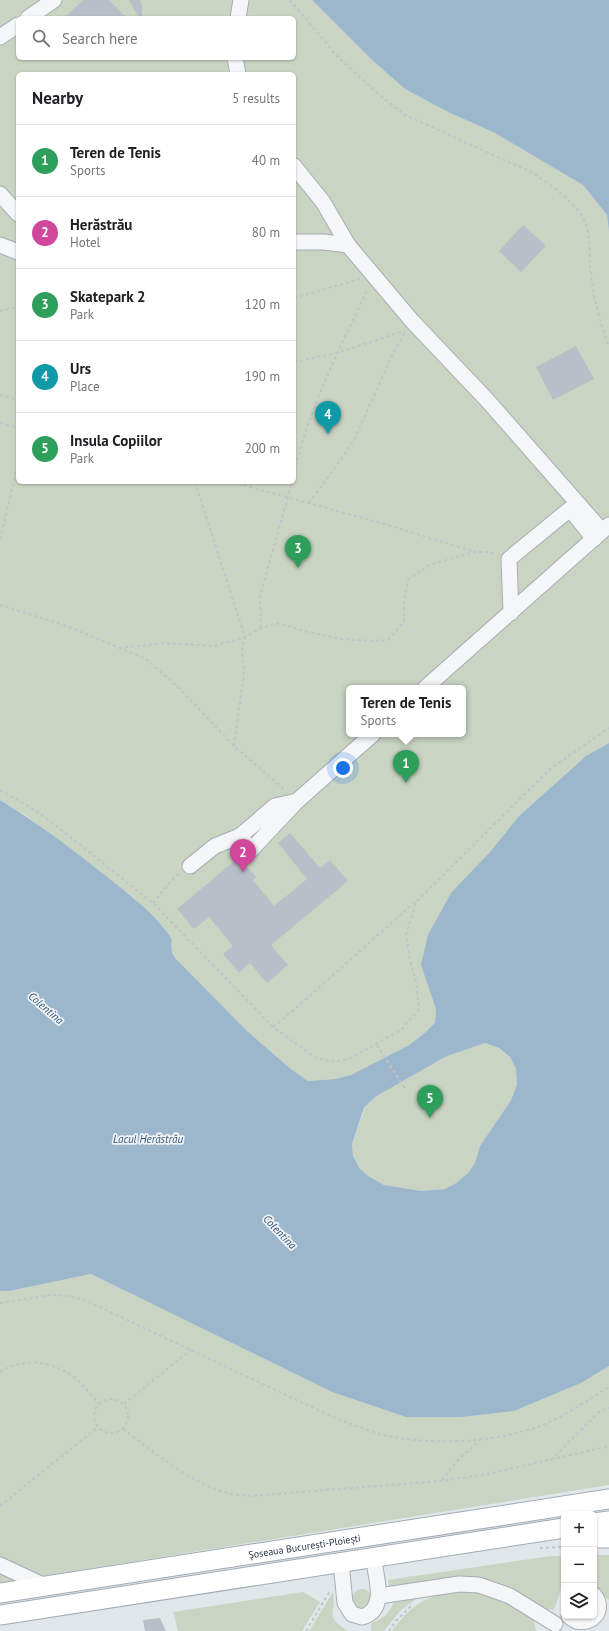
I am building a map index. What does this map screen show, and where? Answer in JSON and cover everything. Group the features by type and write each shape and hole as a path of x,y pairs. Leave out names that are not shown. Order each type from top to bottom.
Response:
{"main road":[{"name":"Șoseaua București-Ploiești","path":"0,1593 609,1499"},
{"path":"597,1523 609,1521"},
{"path":"0,1615 561,1528"},
{"path":"597,1538 609,1538"},
{"path":"467,1542 561,1539"}],"street":[{"path":"31,16 54,0"},
{"path":"238,16 241,0"},
{"path":"0,37 16,26"},
{"path":"235,60 238,72"},
{"path":"296,168 323,202 348,245 412,321 487,400 604,529"},
{"path":"0,194 16,212"},
{"path":"296,242 324,242 348,245"},
{"path":"0,245 16,251"},
{"path":"511,613 509,559 570,509 604,529"},
{"path":"429,685 604,529"},
{"path":"190,866 215,846 240,836 275,806 297,801 370,737"},
{"path":"341,1562 345,1603 352,1614 363,1624 376,1608 379,1596 373,1557"},
{"path":"0,1565 46,1586"},
{"path":"379,1596 459,1584 479,1585 510,1596 552,1627 561,1616"},
{"path":"579,1625 595,1618 601,1604"}],"path":[{"path":"290,0 337,56 382,97 405,115 533,173 550,185 574,206 584,219 588,234 590,266 595,299 600,324 609,347"},
{"path":"296,297 374,275"},
{"path":"296,463 300,446 337,353 374,275"},
{"path":"0,311 16,307"},
{"path":"296,362 337,353 406,331 392,356 354,440 340,462 308,503"},
{"path":"0,395 16,399"},
{"path":"0,423 16,427"},
{"path":"0,539 16,472"},
{"path":"196,484 245,637 242,648 244,673 234,746"},
{"path":"239,484 381,523 474,552"},
{"path":"260,628 260,596 292,484"},
{"path":"119,648 165,643 214,646 245,637 260,628 277,623 340,639 373,641 388,640 404,622 404,600 408,580 429,565 474,552 489,552 509,559"},
{"path":"0,605 64,625 146,658 176,685 234,746 297,801"},
{"path":"273,1027 416,902 550,769 609,728"},
{"path":"0,790 45,817 153,903 273,1027 316,1058 336,1062 353,1057 402,1030 419,1009 416,982 406,935 416,902"},
{"path":"153,903 171,880 190,866"},
{"path":"377,1045 406,1090"},
{"path":"0,1303 51,1295 71,1296 89,1302 192,1349 303,1404 337,1419 377,1433 417,1439 452,1441 516,1433 545,1424 571,1411 609,1387"},
{"path":"124,1404 192,1349"},
{"path":"0,1372 10,1365 25,1362 37,1362 54,1366 78,1381 99,1403"},
{"path":"111,1398 124,1404 128,1410 128,1418 123,1429 112,1433 104,1432 98,1427 94,1418 95,1410 99,1403 111,1398"},
{"path":"550,1460 600,1411 609,1408"},
{"path":"0,1506 98,1427"},
{"path":"123,1429 172,1465 208,1486 228,1493 250,1496 441,1481 487,1474 609,1446"},
{"path":"441,1481 458,1460 482,1438"},
{"path":"306,1631 332,1588"}],"green space":[{"path":"0,0 312,0 371,59 405,89 448,112 495,133 583,185 607,215 609,231 609,743 586,756 519,816 490,852 431,993 436,1009 435,1021 426,1032 409,1045 351,1075 335,1079 308,1081 292,1070 247,1031 176,959 172,951 172,942 168,933 153,916 132,896 28,817 0,800"},
{"path":"485,1043 499,1048 510,1057 516,1069 517,1085 511,1100 480,1146 475,1163 468,1173 456,1183 445,1189 422,1191 384,1185 360,1169 353,1156 352,1144 365,1108 375,1097 445,1057"},
{"path":"91,1274 332,1392 406,1417 462,1417 514,1411 581,1383 609,1366 609,1485 0,1583 0,1291 9,1291"},
{"path":"597,1555 609,1555 609,1600 597,1591"},
{"path":"551,1556 561,1556 561,1590 553,1610 546,1609 513,1590 389,1588 388,1580"},
{"path":"362,1589 369,1592 372,1599 369,1606 362,1609 355,1606 352,1599 355,1592"},
{"path":"461,1590 495,1595 528,1614 534,1621 536,1631 392,1631 406,1614 421,1602 439,1594"},
{"path":"303,1592 320,1602 302,1631 178,1631 173,1612"},
{"path":"333,1592 333,1618 340,1626 348,1631 309,1631"},
{"path":"419,1597 400,1611 384,1631 371,1631 371,1623 379,1620 385,1615 394,1602"}],"water":[{"path":"312,0 609,0 609,231 607,215 583,185 495,133 448,112 405,89 371,59"},
{"name":"Lacul Herăstrău","path":"609,743 609,1366 581,1383 514,1411 462,1417 406,1417 332,1392 91,1274 9,1291 0,1291 0,800 68,846 146,909 172,940 172,952 176,959 247,1031 292,1070 308,1081 335,1079 351,1075 409,1045 426,1032 435,1022 436,1009 421,965 428,935 451,893 490,852 519,816 586,756","holes":["485,1043 499,1048 510,1057 516,1069 517,1085 511,1100 480,1146 475,1163 468,1173 456,1183 445,1189 422,1191 384,1185 360,1169 353,1156 352,1144 364,1108 375,1097 445,1057"]}],"building":[{"path":"83,0 109,0 125,16 66,16"},
{"path":"129,0 140,0 142,4 142,16 138,16"},
{"path":"523,225 546,246 521,272 499,251"},
{"path":"576,346 594,379 553,400 536,367"},
{"path":"290,833 320,868 330,860 348,881 271,945 288,965 267,983 250,963 239,973 223,954 233,946 209,917 194,929 177,909 239,857 256,877 253,880 274,906 307,879 278,843"},
{"path":"160,1618 166,1631 145,1631 143,1620"}],"place":[{"name":"Urs","path":"328,434"},
{"name":"Skatepark 2","path":"298,568"},
{"name":"Teren de Tenis","path":"406,783"},
{"name":"Herăstrău","path":"243,872"},
{"name":"Insula Copiilor","path":"430,1118"}],"water label":[{"name":"Colentina","path":"46,1008"},
{"name":"Colentina","path":"280,1232"}]}
